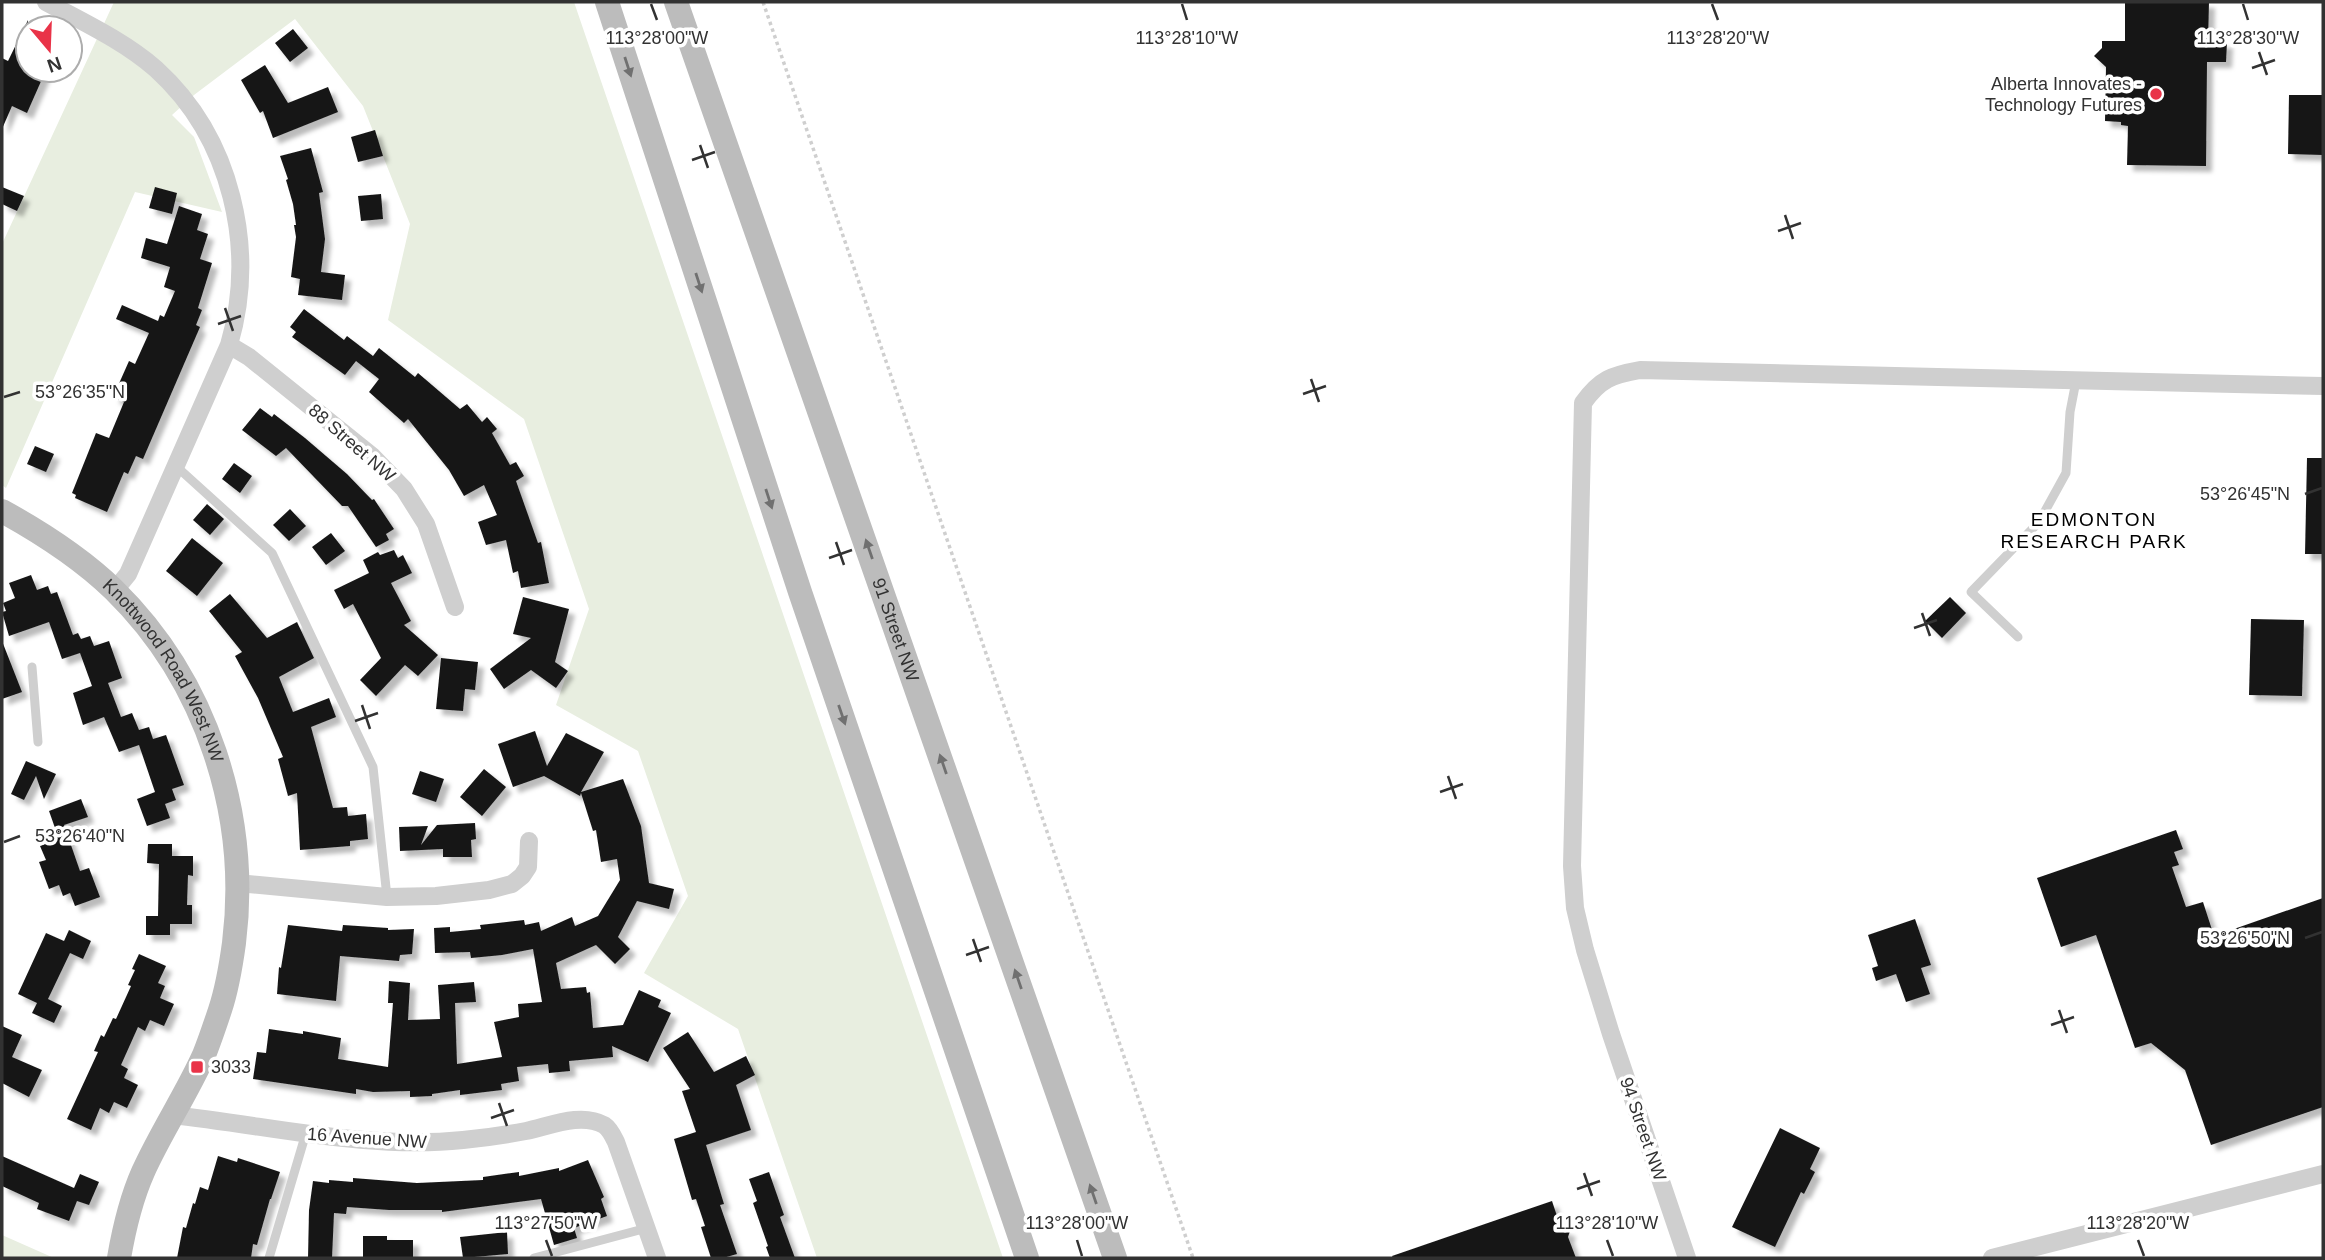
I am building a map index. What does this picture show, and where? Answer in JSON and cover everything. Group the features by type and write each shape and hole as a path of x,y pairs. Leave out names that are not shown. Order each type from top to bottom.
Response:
{"main road":[{"path":"607,2 800,592 1027,1258"},
{"name":"91 Street NW","path":"676,2 1115,1258"},
{"name":"Knottwood Road West NW","path":"2,511 77,558 115,590 162,648 185,683 215,752 233,824 238,883 233,949 221,1006 204,1054 142,1174 129,1210 119,1258"}],"street":[{"path":"46,2 138,55 171,85 202,125 213,145 229,184 238,225 241,285 239,310 229,345 128,573 115,590"},
{"name":"88 Street NW","path":"229,345 249,357 372,456 398,482 426,524 455,607"},
{"name":"94 Street NW","path":"1687,1258 1600,999 1575,908 1572,866 1584,402 1594,387 1614,374 1640,370 2323,386"},
{"path":"238,883 387,897 489,890 512,884 522,876 528,867 529,841"},
{"name":"16 Avenue NW","path":"171,1115 369,1141 439,1143 498,1136 575,1120 594,1121 604,1125 612,1133 647,1228"},
{"path":"1992,1258 2323,1174"},
{"path":"647,1228 657,1258"}],"lane":[{"path":"2018,637 1971,592 2039,522 2066,473 2070,412 2076,381"},
{"path":"177,467 272,552 373,767 387,897"},
{"path":"32,667 38,742"},
{"path":"269,1258 306,1133"},
{"path":"534,1258 647,1228"}],"path":[{"path":"763,2 1193,1258"}],"shaded area":[{"path":"114,2 574,2 1003,1258 817,1258 738,1029 644,973 688,896 638,751 556,705 589,609 524,419 388,320 410,224 363,106 295,19 194,95 172,115 194,137 222,212 135,192 6,488 2,485 2,244 76,84 84,84 84,67"},
{"path":"2,1235 54,1258 2,1258"}],"building":[{"name":"Alberta Innovates - Technology Futures","path":"2125,2 2209,2 2208,42 2227,42 2226,62 2207,62 2206,166 2127,165 2128,126 2121,125 2121,122 2105,121 2106,67 2094,56 2102,48 2102,41 2125,41"},
{"path":"293,29 308,48 290,62 275,43"},
{"path":"14,49 14,84 40,84 27,113 12,106 2,129 2,58 8,61"},
{"path":"265,65 288,103 328,87 338,112 273,138 263,111 260,113 241,80"},
{"path":"2289,95 2323,95 2323,155 2288,154"},
{"path":"375,130 383,156 358,162 351,137"},
{"path":"311,148 323,192 319,193 325,239 321,272 345,275 342,300 298,295 300,279 291,277 296,225 286,180 288,179 280,156"},
{"path":"2,187 24,196 17,211 2,204"},
{"path":"155,187 177,193 172,214 149,208"},
{"path":"381,194 383,219 361,221 358,196"},
{"path":"179,206 202,214 197,230 208,234 200,259 212,263 198,308 202,310 196,325 200,327 143,459 136,456 128,474 124,472 107,512 75,498 76,495 72,493 96,433 109,438 124,402 113,397 129,361 135,364 149,333 116,319 122,305 158,321 160,315 164,317 175,291 164,287 170,267 141,258 146,238 167,244"},
{"path":"304,309 344,340 347,336 373,356 379,348 415,377 418,373 460,409 467,404 482,422 487,417 497,429 492,433 510,465 516,462 524,476 516,481 538,543 541,542 549,583 521,588 518,571 513,573 506,540 486,545 478,522 497,515 484,485 464,496 449,470 408,419 404,423 369,392 379,379 356,361 345,375 292,337 296,332 290,327"},
{"path":"260,408 272,417 274,414 305,438 374,499 394,529 386,534 389,540 376,547 348,506 342,506 286,448 276,456 242,430"},
{"path":"35,446 54,454 46,472 27,464"},
{"path":"2307,458 2323,458 2323,554 2305,554"},
{"path":"234,463 252,476 240,493 222,479"},
{"path":"207,504 224,519 210,535 193,520"},
{"path":"290,509 306,526 289,541 273,525"},
{"path":"331,533 345,551 326,565 312,547"},
{"path":"192,538 223,563 197,596 166,571"},
{"path":"394,550 398,558 403,555 412,573 391,583 411,621 404,625 438,655 418,676 405,665 376,696 360,680 381,658 353,604 344,609 334,590 369,573 363,560 378,552 380,555"},
{"path":"31,575 37,590 48,586 51,594 57,592 73,635 78,633 81,639 90,636 94,646 109,641 122,678 108,683 121,717 132,713 139,730 149,727 153,739 166,735 184,785 172,789 176,800 165,804 170,818 147,826 137,799 155,792 139,745 119,752 104,717 83,725 73,693 92,686 80,653 62,659 49,622 9,636 2,612 6,611 3,603 15,598 9,583"},
{"path":"230,594 267,638 297,622 314,658 279,677 293,712 329,698 336,717 311,727 333,808 347,807 348,816 366,814 368,839 350,841 350,846 300,850 297,793 288,796 278,759 283,757 258,698 235,656 242,652 209,611"},
{"path":"523,597 569,609 555,662 568,671 556,688 531,670 504,689 490,669 531,638 513,634"},
{"path":"1950,597 1966,613 1942,638 1925,621"},
{"path":"2251,619 2304,620 2302,696 2249,695"},
{"path":"2,641 22,692 2,699"},
{"path":"441,658 478,662 475,690 465,689 463,711 436,709"},
{"path":"535,731 547,766 566,733 604,752 581,792 623,779 641,826 649,883 674,889 669,909 637,901 618,937 630,949 615,964 596,945 556,963 561,989 586,987 587,993 590,992 593,1028 623,1025 639,990 661,1000 658,1007 671,1013 648,1062 612,1046 613,1057 569,1061 570,1071 549,1073 548,1064 517,1067 519,1081 501,1084 502,1090 460,1095 460,1090 410,1097 410,1091 373,1092 356,1089 356,1094 253,1079 257,1052 266,1053 269,1029 303,1034 303,1031 341,1038 338,1059 388,1067 393,1003 388,1003 389,981 410,983 408,1020 440,1019 438,985 474,982 476,1002 455,1003 457,1064 502,1057 494,1022 519,1017 518,1004 542,1002 533,949 471,958 470,952 435,953 434,928 450,927 450,932 481,929 480,925 524,920 525,925 539,922 541,931 572,917 575,926 598,916 620,880 617,859 601,862 596,830 593,831 581,793 580,796 544,776 513,787 498,744"},
{"path":"26,761 56,774 44,799 36,776 24,800 11,794"},
{"path":"484,769 506,787 482,816 460,797"},
{"path":"420,771 444,779 436,802 412,794"},
{"path":"81,799 88,817 64,825 80,871 89,868 100,897 75,906 70,893 63,896 59,885 49,889 39,862 46,860 40,846 45,844 40,833 55,828 49,811"},
{"path":"475,823 476,839 471,840 472,857 443,857 443,849 400,851 399,827 428,826 421,845 437,825"},
{"path":"2176,830 2183,849 2174,852 2179,865 2172,867 2186,907 2203,902 2214,936 2323,898 2323,1107 2211,1145 2185,1070 2151,1043 2135,1048 2096,935 2061,947 2037,878"},
{"path":"148,844 172,844 172,856 193,856 193,876 188,875 187,905 192,905 192,924 170,924 170,935 146,935 146,916 158,916 159,864 147,863"},
{"path":"1915,919 1931,965 1921,968 1930,994 1906,1002 1896,974 1876,981 1872,968 1878,966 1868,935"},
{"path":"288,925 342,931 343,925 388,930 414,929 412,954 400,955 399,961 340,956 336,1001 277,994 279,967 281,968"},
{"path":"69,930 91,941 83,959 70,953 48,999 62,1006 54,1023 32,1013 37,1003 18,994 46,933 64,941"},
{"path":"139,954 166,966 158,983 165,986 160,998 174,1004 164,1026 150,1020 145,1031 138,1027 121,1065 128,1069 124,1078 138,1085 127,1108 114,1102 109,1113 100,1108 91,1130 67,1119 98,1052 94,1051 101,1035 104,1037 113,1018 116,1019 131,986 128,985 135,970 132,969"},
{"path":"2,1026 22,1035 12,1057 42,1070 29,1097 2,1083"},
{"path":"688,1032 714,1072 746,1056 755,1075 736,1085 751,1130 706,1145 724,1204 720,1205 737,1254 723,1258 711,1258 701,1227 705,1226 696,1199 692,1200 674,1139 696,1132 682,1091 690,1089 663,1048"},
{"path":"1780,1128 1820,1148 1810,1169 1815,1172 1804,1194 1801,1192 1775,1247 1732,1227"},
{"path":"2,1156 74,1188 80,1174 99,1182 89,1205 77,1201 69,1221 37,1209 39,1203 2,1186"},
{"path":"218,1156 237,1162 238,1158 280,1172 257,1245 253,1244 251,1258 177,1258 183,1227 186,1228 200,1187 208,1190"},
{"path":"588,1160 604,1197 601,1199 607,1216 574,1228 577,1238 554,1245 541,1199 442,1212 347,1207 346,1214 334,1213 332,1258 308,1258 309,1210 313,1181 353,1182 353,1178 417,1183 483,1180 483,1177 519,1172 519,1176 559,1168 559,1171"},
{"path":"769,1172 784,1215 780,1217 795,1258 770,1258 766,1247 768,1246 753,1203 757,1201 749,1179"},
{"path":"1552,1201 1561,1228 1570,1231 1568,1237 1576,1258 1392,1256"},
{"path":"507,1232 508,1254 463,1258 460,1237"},
{"path":"363,1236 413,1240 413,1258 363,1258"}],"place":[{"name":"Alberta Innovates - Technology Futures","path":"2156,94"},
{"name":"3033","path":"197,1067"}],"district":[{"name":"EDMONTON RESEARCH PARK","path":"2094,530"}]}
